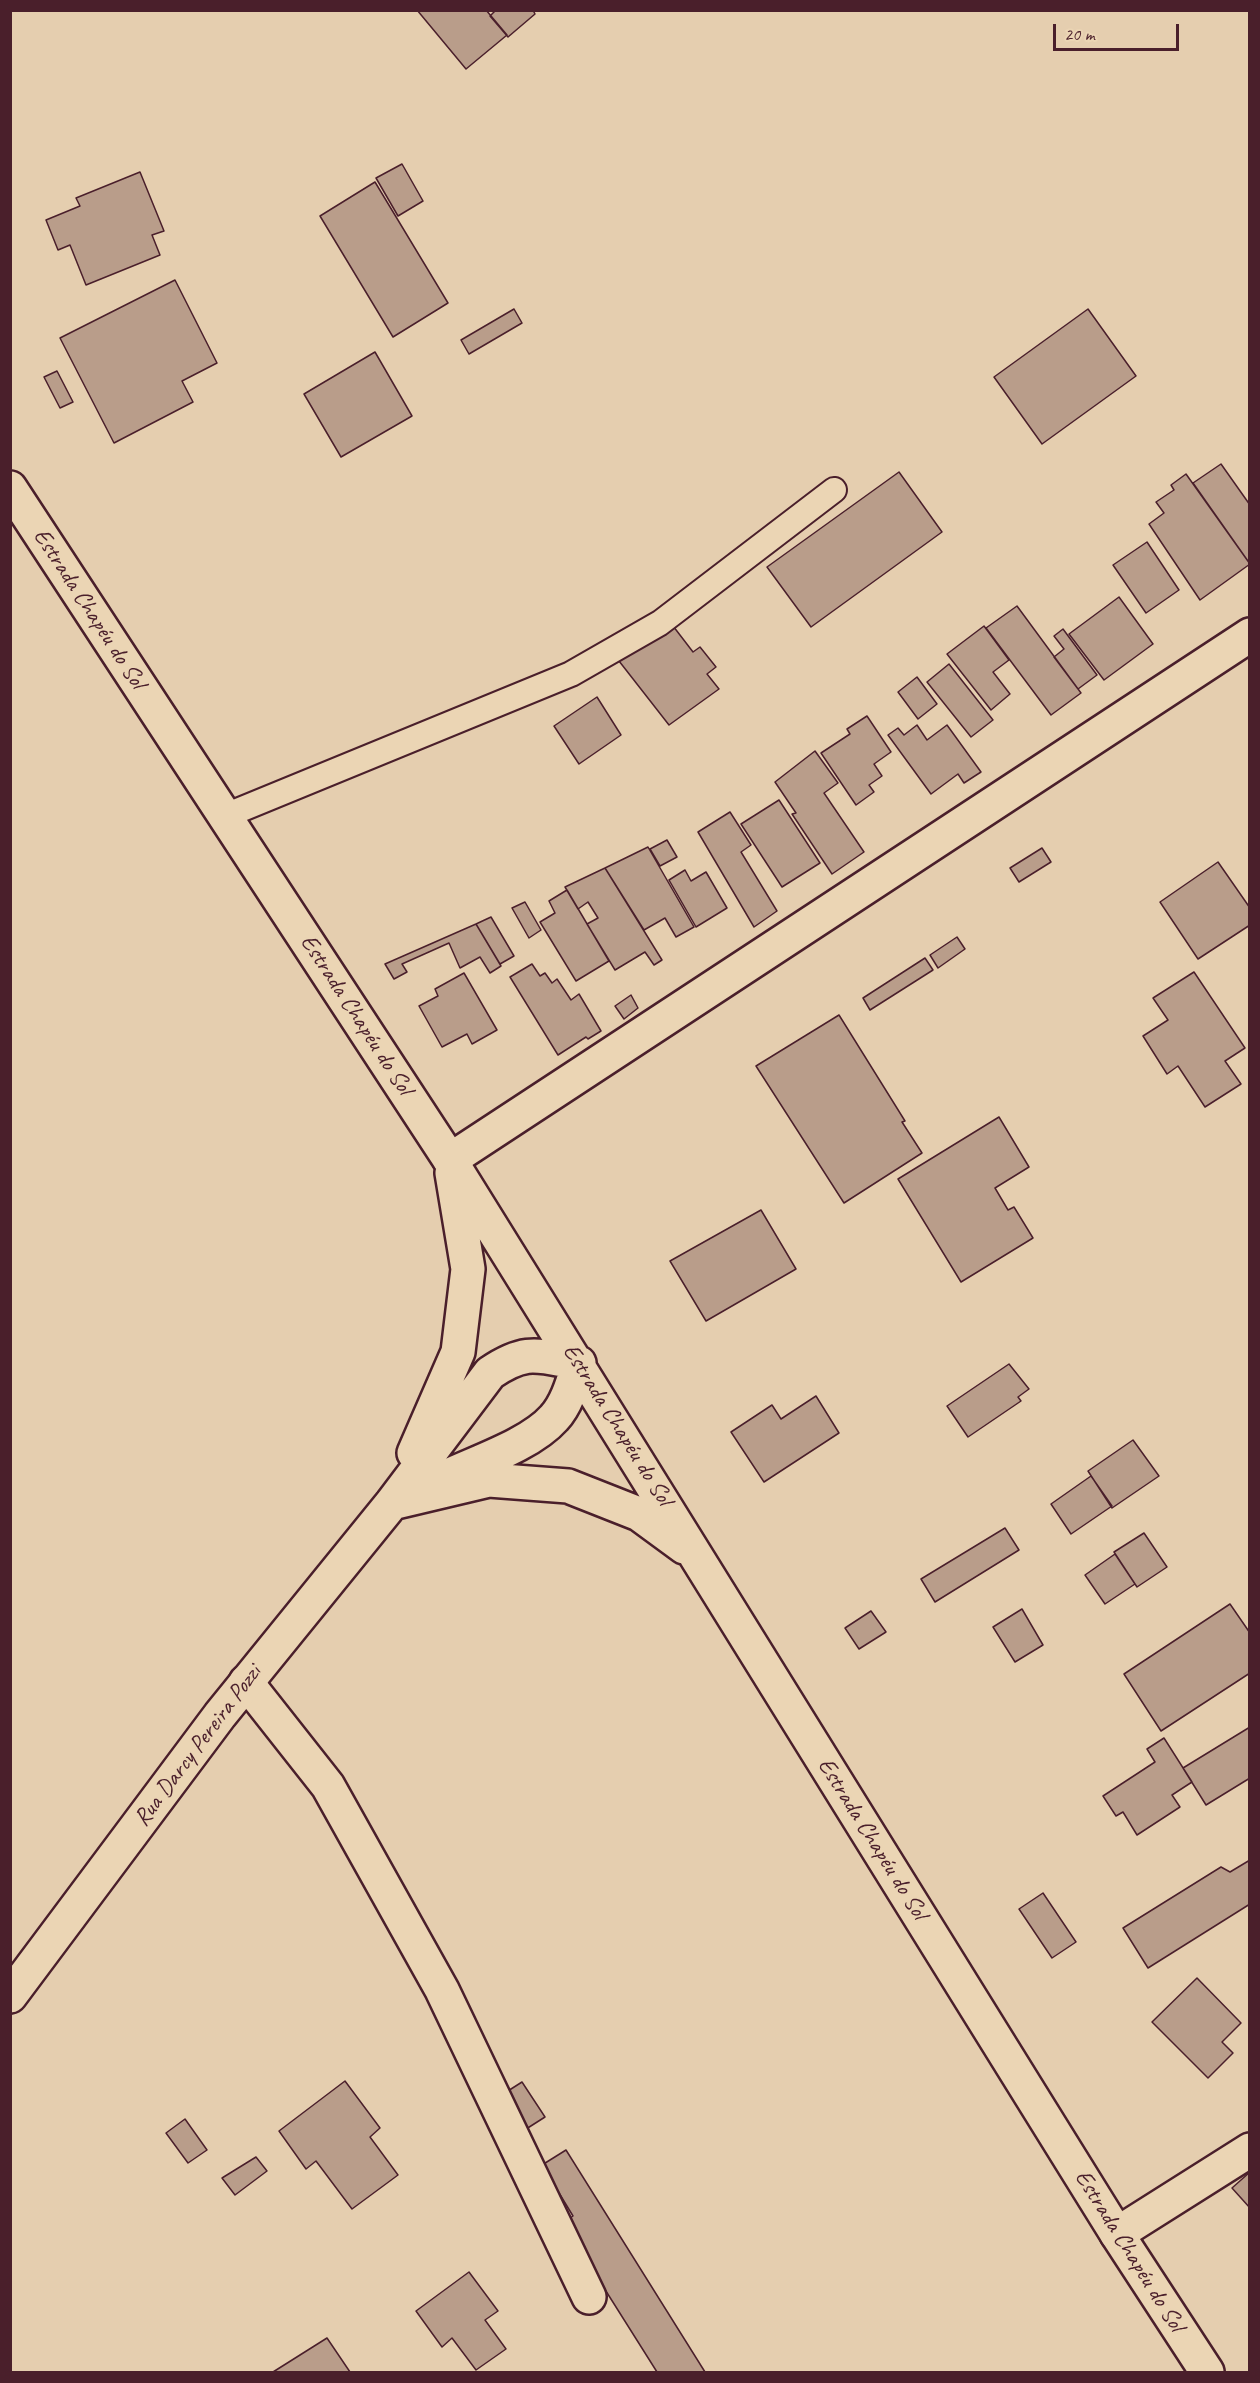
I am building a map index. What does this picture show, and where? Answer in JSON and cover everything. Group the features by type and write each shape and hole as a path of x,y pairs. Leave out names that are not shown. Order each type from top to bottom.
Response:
{"main road":[{"name":"Estrada Chapéu do Sol","path":"10,488 450,1160 579,1363 1117,2234 1207,2373"},
{"path":"392,1503 458,1352 468,1269 450,1160 1250,635"},
{"name":"Rua Darcy Pereira Pozzi","path":"10,1996 246,1682 392,1503 490,1373 512,1358 533,1355 579,1363 570,1392 554,1418 526,1439 392,1503"},
{"path":"392,1503 489,1480 568,1486 639,1514 697,1556"},
{"path":"246,1682 328,1786 442,1990 589,2297"},
{"path":"1117,2234 1250,2150"}],"lane":[{"path":"225,816 571,674 660,623 834,490"}],"building":[{"path":"417,10 486,10 507,35 466,69"},
{"path":"496,10 533,10 535,14 508,37 490,16"},
{"path":"402,164 423,201 398,216 376,178"},
{"path":"140,172 164,231 152,235 160,255 86,285 70,245 58,250 46,220 80,206 76,198"},
{"path":"375,182 448,303 393,337 320,216"},
{"path":"175,280 217,363 182,381 193,402 114,443 60,338"},
{"path":"514,309 522,323 469,354 461,340"},
{"path":"1088,309 1136,376 1042,444 994,377"},
{"path":"375,352 412,416 341,457 304,394"},
{"path":"57,371 73,402 60,408 44,377"},
{"path":"1221,464 1250,505 1250,564 1193,483"},
{"path":"899,472 942,532 811,627 767,567"},
{"path":"1186,474 1250,564 1200,600 1149,524 1164,513 1156,502 1174,490 1171,485"},
{"path":"1147,542 1179,590 1146,613 1113,565"},
{"path":"1119,597 1153,644 1104,680 1069,634"},
{"path":"1017,606 1081,693 1051,715 986,628"},
{"path":"670,622 693,652 700,647 716,667 707,674 719,689 669,725 619,661"},
{"path":"984,626 1009,660 993,672 1010,694 991,710 947,654"},
{"path":"1063,629 1097,675 1078,689 1054,657 1064,649 1054,636"},
{"path":"949,664 993,720 971,737 927,682"},
{"path":"917,677 937,704 918,719 898,692"},
{"path":"597,697 621,735 579,764 554,726"},
{"path":"867,716 891,752 874,764 882,776 869,785 874,792 856,805 821,753 850,734 847,729"},
{"path":"917,725 927,740 947,725 981,772 964,783 958,774 931,794 888,735 898,728 904,735"},
{"path":"815,751 838,783 824,793 864,852 832,874 792,814 796,813 775,782"},
{"path":"779,800 820,863 782,887 741,824"},
{"path":"730,812 751,845 741,852 777,911 754,927 698,832"},
{"path":"667,840 677,857 660,866 650,849"},
{"path":"648,847 694,927 676,937 665,918 644,930 605,868"},
{"path":"1042,848 1051,862 1019,882 1010,868"},
{"path":"1218,862 1250,908 1250,925 1198,959 1160,902"},
{"path":"605,868 662,960 654,965 645,952 615,970 587,924 598,918 588,902 578,909 565,887"},
{"path":"685,870 691,881 706,872 727,908 696,927 669,880"},
{"path":"567,890 609,961 576,981 540,922 555,913 549,901"},
{"path":"525,902 541,930 529,938 512,908"},
{"path":"491,917 514,956 500,964 476,924"},
{"path":"476,924 501,966 490,973 480,957 460,968 449,943 402,964 407,972 394,979 385,964"},
{"path":"957,937 965,949 938,968 930,955"},
{"path":"925,958 933,970 870,1010 863,998"},
{"path":"532,964 540,976 545,973 552,983 557,979 571,1000 579,994 601,1031 588,1039 586,1037 558,1055 510,977"},
{"path":"1194,972 1245,1048 1225,1061 1241,1084 1205,1107 1178,1066 1167,1074 1143,1036 1168,1020 1153,998"},
{"path":"464,973 497,1030 472,1044 467,1034 442,1047 419,1006 438,996 435,989"},
{"path":"631,995 638,1008 624,1019 615,1006"},
{"path":"839,1015 905,1121 902,1122 922,1153 844,1203 756,1066"},
{"path":"999,1117 1029,1167 995,1188 1008,1210 1014,1207 1033,1238 961,1282 898,1179"},
{"path":"761,1210 796,1269 706,1321 670,1261"},
{"path":"1009,1364 1029,1389 1018,1397 1021,1401 968,1437 947,1406"},
{"path":"816,1396 839,1433 764,1482 731,1432 772,1405 781,1419"},
{"path":"1133,1440 1159,1476 1112,1508 1088,1471"},
{"path":"1091,1476 1112,1506 1071,1534 1051,1504"},
{"path":"1005,1528 1019,1550 935,1602 921,1579"},
{"path":"1144,1533 1167,1567 1137,1587 1114,1552"},
{"path":"1115,1554 1135,1584 1105,1604 1085,1575"},
{"path":"1230,1604 1250,1633 1250,1673 1161,1731 1124,1674"},
{"path":"1022,1609 1043,1645 1015,1662 993,1627"},
{"path":"871,1611 886,1632 859,1649 845,1628"},
{"path":"1250,1727 1250,1778 1206,1805 1183,1768"},
{"path":"1164,1738 1192,1782 1172,1795 1180,1807 1137,1835 1123,1812 1116,1816 1103,1796 1155,1762 1147,1749"},
{"path":"1250,1860 1250,1904 1148,1968 1123,1928 1221,1867 1230,1872"},
{"path":"1043,1893 1076,1942 1052,1958 1019,1909"},
{"path":"1197,1978 1241,2023 1222,2042 1233,2053 1208,2078 1152,2022"},
{"path":"345,2081 380,2128 370,2137 398,2175 352,2209 316,2161 306,2169 279,2131"},
{"path":"522,2082 545,2117 523,2131 500,2096"},
{"path":"185,2119 207,2150 188,2163 166,2133"},
{"path":"566,2150 705,2372 657,2372 563,2223 573,2216 542,2165"},
{"path":"256,2157 267,2171 235,2195 222,2178"},
{"path":"1250,2172 1250,2208 1232,2188"},
{"path":"469,2272 498,2311 485,2320 506,2349 476,2370 452,2338 442,2347 416,2311"},
{"path":"327,2338 350,2372 273,2372"}]}
